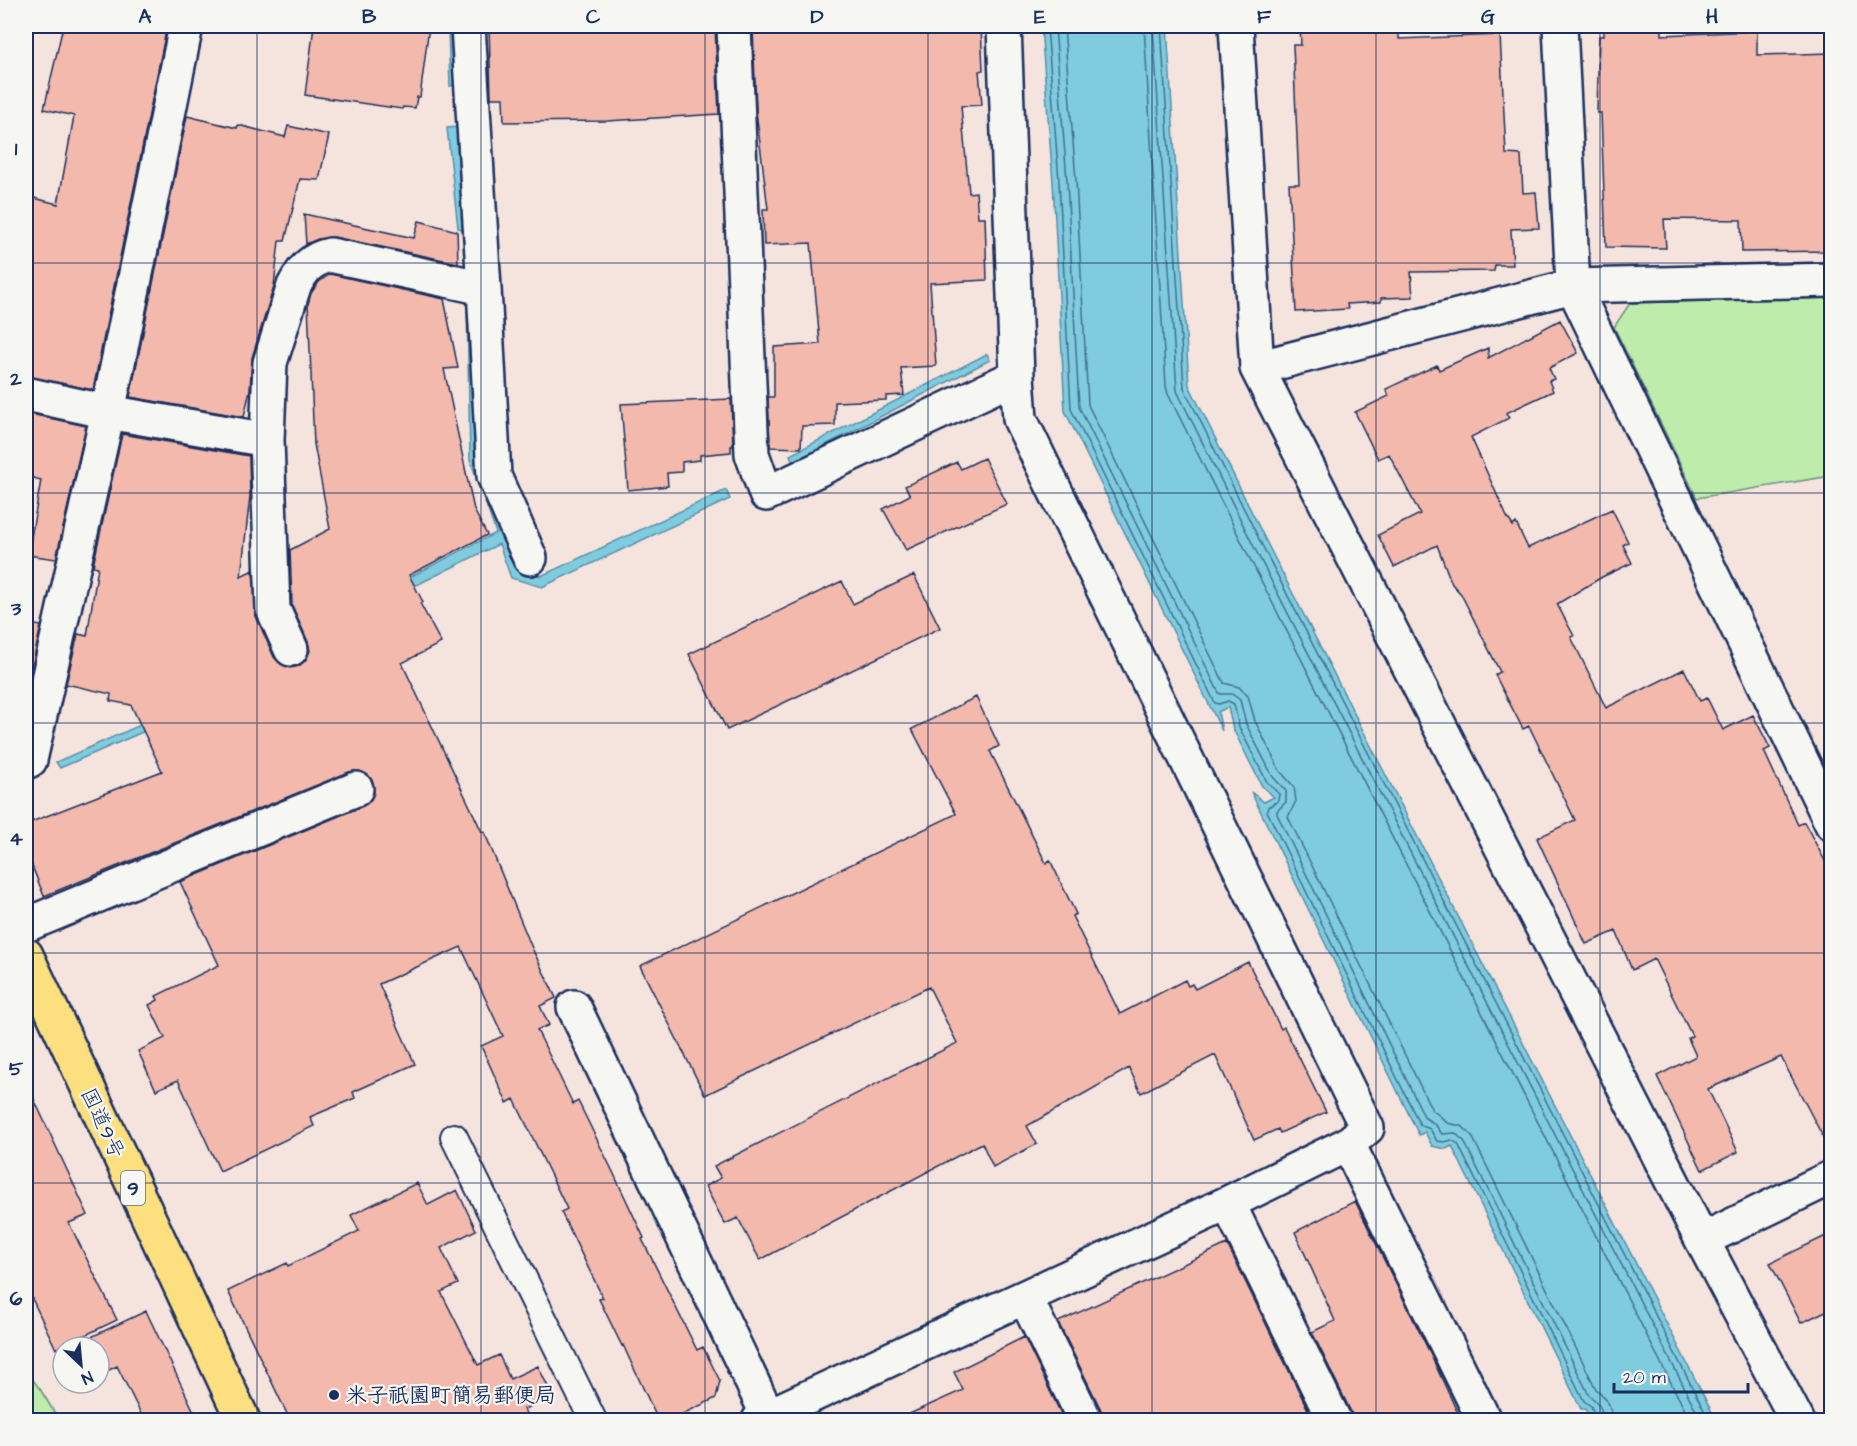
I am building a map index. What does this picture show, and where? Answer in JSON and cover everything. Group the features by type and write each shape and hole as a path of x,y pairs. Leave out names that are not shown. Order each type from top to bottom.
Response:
{"highway":[{"name":"国道9号","path":"26,956 243,1420"}],"street":[{"path":"26,762 30,760 108,412 186,26"},
{"path":"468,26 494,476 530,558"},
{"path":"734,26 752,454 766,494 1017,376"},
{"path":"574,1007 766,1419 1228,1203 1348,1144 1367,1128 1020,419 1004,26"},
{"path":"1236,26 1257,368 1702,1240 1797,1420"},
{"path":"1560,26 1573,286 1832,824"},
{"path":"291,649 273,609 267,440 270,363 299,276 315,259 330,255 484,288"},
{"path":"1257,368 1573,286 1832,280"},
{"path":"26,394 108,412 267,440"},
{"path":"26,925 356,789"},
{"path":"1348,1144 1484,1420"},
{"path":"1702,1240 1832,1177"},
{"path":"1228,1203 1334,1420"},
{"path":"1025,1297 1085,1420"}],"lane":[{"path":"454,1137 593,1420"}],"green space":[{"path":"1831,298 1831,476 1697,498 1614,327 1630,303"},
{"path":"26,1371 40,1389 59,1420 26,1420"}],"water":[{"path":"448,26 453,26 455,85 450,86"},
{"path":"1041,26 1167,26 1189,385 1268,545 1716,1420 1591,1420 1585,1409 1581,1409 1452,1146 1446,1149 1432,1146 1425,1132 1419,1135 1251,792 1264,802 1274,797 1262,786 1233,729 1228,707 1218,712 1222,731 1065,411 1053,182"},
{"path":"458,127 465,230 458,228 447,128"},
{"path":"471,303 519,570 541,576 726,490 730,499 542,587 511,578 499,544 306,640 302,632 496,533 470,459 467,305"},
{"path":"987,354 990,360 793,462 790,455"},
{"path":"245,679 253,684 60,768 56,762"}],"building":[{"path":"63,26 167,26 93,390 26,376 26,196 58,204 74,116 44,109"},
{"path":"314,26 429,26 420,97 417,97 415,108 403,107 402,109 305,95"},
{"path":"489,26 715,26 719,114 607,121 504,122 503,98 491,98"},
{"path":"753,26 981,26 983,70 979,71 982,105 961,106 969,193 976,192 978,217 985,217 987,280 930,283 936,366 901,368 904,395 886,396 886,400 835,402 835,425 802,426 801,448 770,447 768,397 774,397 774,347 820,344 811,243 764,245 763,209 768,209 756,111"},
{"path":"1300,26 1399,26 1399,39 1500,35 1506,154 1521,155 1523,193 1536,192 1539,228 1511,229 1513,265 1495,265 1494,271 1411,272 1413,297 1381,298 1381,302 1347,304 1348,309 1296,312 1289,184 1299,184 1293,45 1301,45"},
{"path":"1604,26 1662,26 1662,35 1757,31 1757,55 1832,53 1832,251 1742,252 1741,220 1664,219 1666,248 1606,247 1601,113 1597,113 1599,36 1604,36"},
{"path":"187,116 237,128 238,125 285,137 288,126 329,135 319,180 300,179 285,241 279,241 274,286 252,358 250,390 244,417 130,397"},
{"path":"304,214 414,238 419,221 457,231 458,263 334,237 318,239 306,244"},
{"path":"330,274 444,299 458,368 444,369 474,510 487,535 409,575 423,602 420,603 441,643 402,663 482,832 484,831 532,948 556,998 540,1006 549,1025 537,1030 573,1104 578,1101 697,1350 703,1347 720,1381 716,1398 670,1420 658,1420 599,1299 603,1298 561,1212 567,1209 514,1099 507,1103 481,1046 503,1036 461,947 379,984 415,1064 353,1092 355,1098 310,1117 314,1126 220,1171 178,1080 156,1090 138,1051 165,1038 149,1005 158,1000 156,996 219,965 180,882 363,806 370,801 374,792 373,782 368,775 359,771 349,772 44,896 26,851 26,824 162,771 131,705 110,701 111,694 66,684 78,634 87,636 98,567 93,566 122,434 249,456 250,496 241,576 253,570 256,616 274,657 281,664 290,668 299,666 306,659 310,651 308,642 292,605 290,550 330,529 314,444 308,304 311,293 319,282"},
{"path":"1560,320 1578,353 1549,368 1554,379 1549,381 1553,391 1506,413 1509,418 1471,437 1507,517 1513,526 1516,523 1528,548 1612,509 1628,542 1623,545 1632,563 1602,577 1557,604 1606,708 1684,669 1700,701 1707,698 1723,730 1753,715 1770,748 1764,751 1798,825 1804,822 1832,874 1832,1154 1781,1057 1708,1089 1738,1152 1702,1170 1657,1076 1696,1056 1688,1038 1692,1036 1654,959 1632,970 1616,931 1586,944 1537,838 1575,820 1529,726 1523,729 1495,675 1500,672 1461,594 1452,584 1437,545 1394,567 1378,535 1420,514 1389,454 1378,459 1355,412 1389,396 1386,389 1437,365 1439,370 1488,348 1488,358"},
{"path":"731,399 733,446 731,446 731,452 700,455 700,460 682,462 682,472 667,473 668,486 628,490 621,404"},
{"path":"26,413 86,426 56,559 28,555 41,480 26,476"},
{"path":"984,458 1007,504 906,550 883,509 910,495 905,486 957,462 961,469"},
{"path":"914,575 940,628 727,730 689,654 842,581 853,604"},
{"path":"26,623 41,626 30,676 26,675"},
{"path":"976,697 999,746 990,751 1046,863 1050,860 1076,914 1072,916 1120,1014 1185,980 1188,986 1192,984 1195,989 1248,962 1281,1029 1284,1027 1326,1112 1280,1133 1278,1129 1254,1140 1215,1055 1141,1093 1129,1068 1027,1126 1037,1144 993,1167 982,1143 760,1260 738,1218 725,1224 705,1186 721,1178 714,1166 957,1043 929,987 705,1095 640,966 956,814 912,729"},
{"path":"26,1082 88,1215 69,1223 117,1320 85,1335 51,1335 51,1338 26,1286"},
{"path":"417,1183 428,1205 457,1190 476,1230 441,1248 458,1284 441,1292 478,1365 499,1355 510,1379 538,1366 553,1397 524,1409 528,1418 506,1420 290,1420 228,1291 287,1263 288,1266 359,1231 351,1215"},
{"path":"1355,1201 1461,1420 1353,1420 1312,1332 1335,1321 1295,1232"},
{"path":"1832,1233 1832,1308 1801,1323 1770,1263"},
{"path":"1227,1244 1313,1420 1104,1420 1058,1322"},
{"path":"146,1311 198,1420 144,1420 117,1366 111,1369 111,1335 95,1335"},
{"path":"1024,1337 1064,1420 896,1420 963,1390 954,1372"}],"place":[{"name":"米子祇園町簡易郵便局","path":"334,1395"}]}
